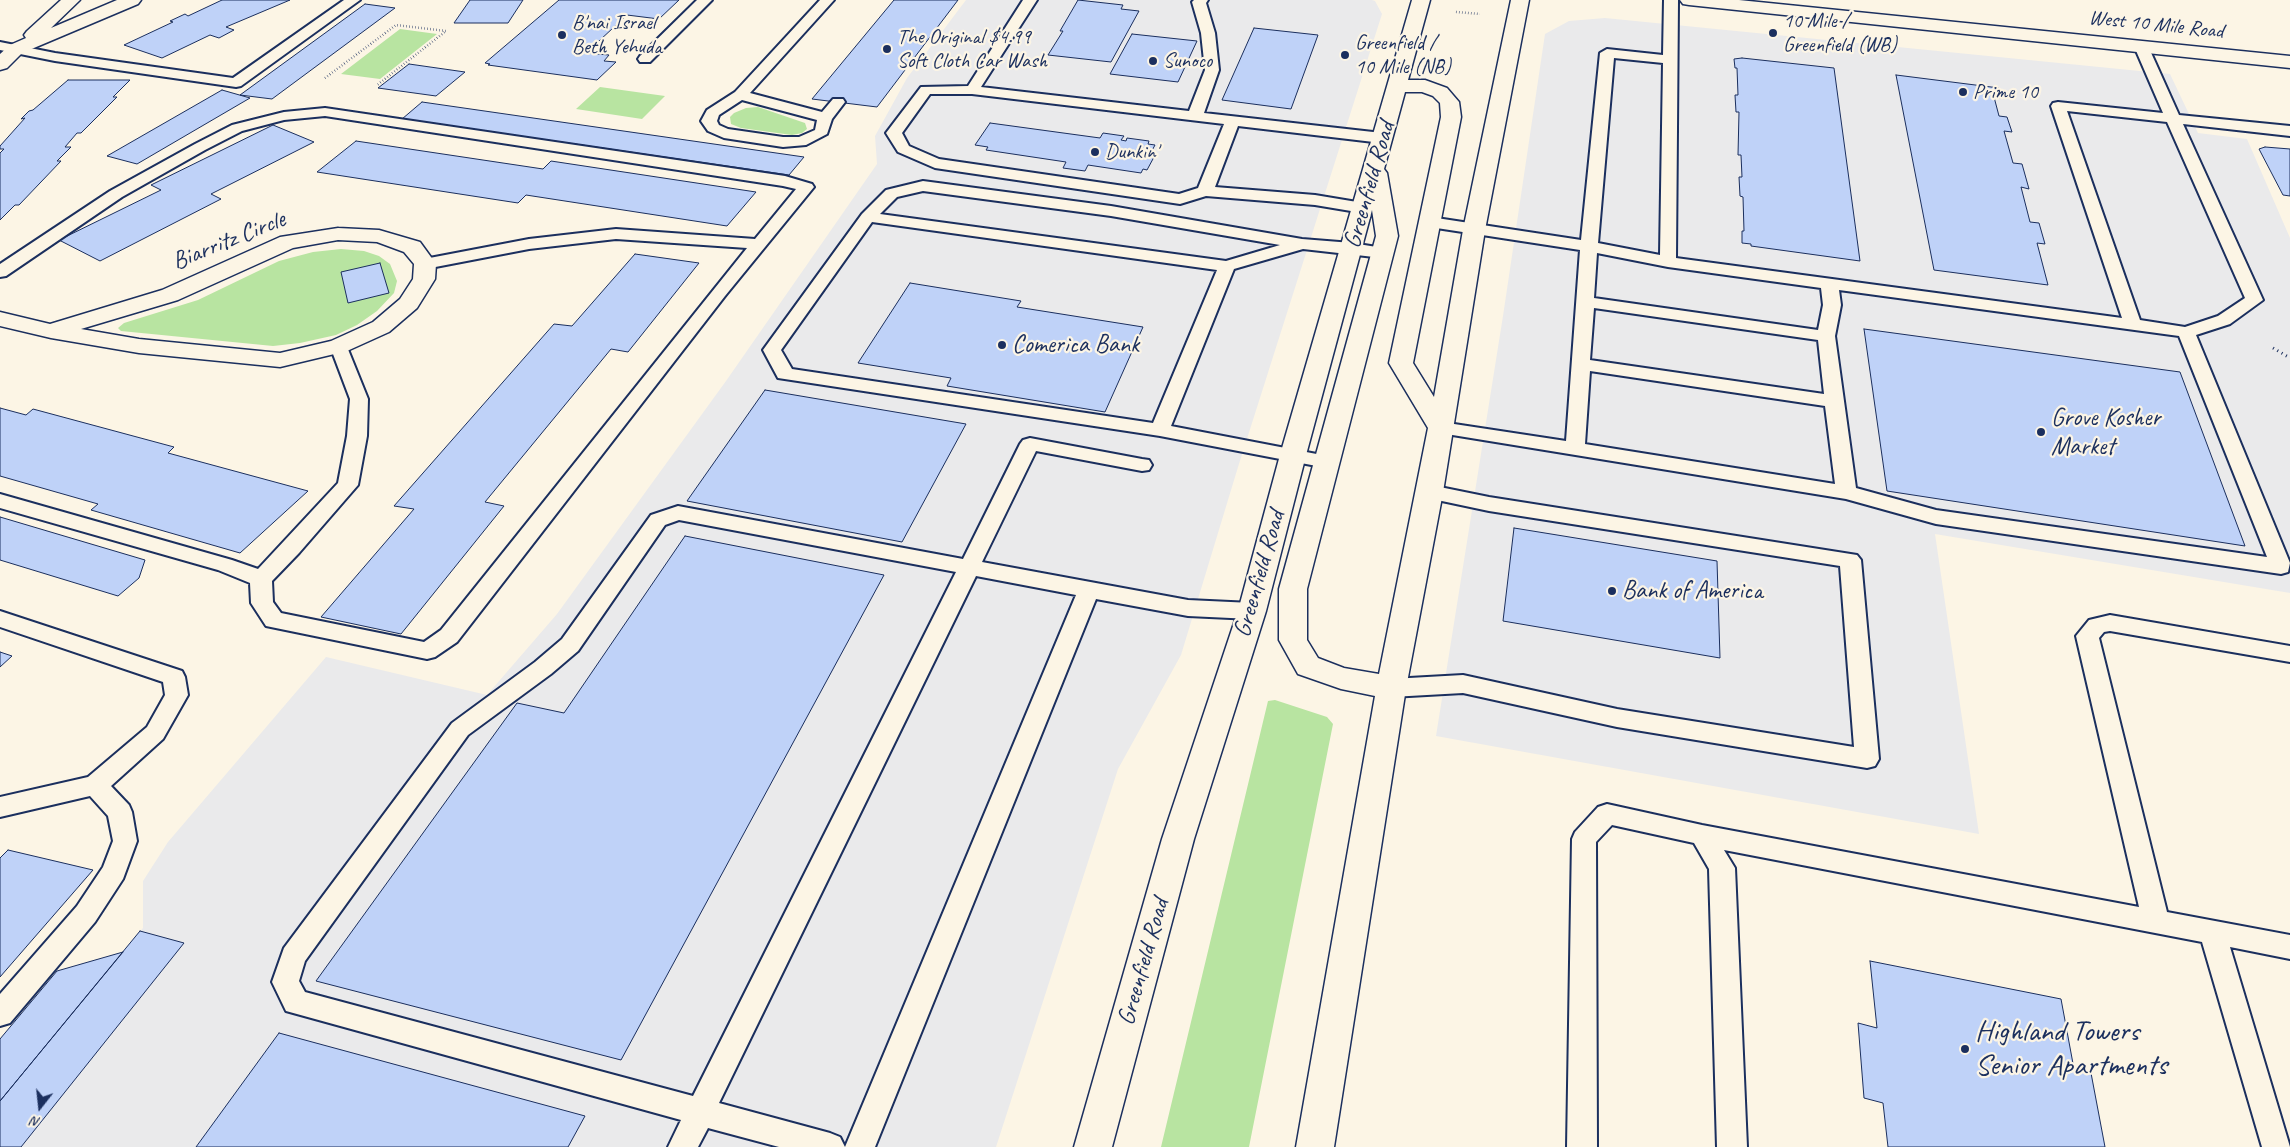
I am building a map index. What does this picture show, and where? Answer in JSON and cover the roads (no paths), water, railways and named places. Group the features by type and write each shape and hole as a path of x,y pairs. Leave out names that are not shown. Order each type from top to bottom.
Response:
{"main road":[{"path":"0,64 5,50 71,0"},
{"path":"5,50 132,0"},
{"name":"Greenfield Road","path":"1093,1147 1178,839 1252,611 1293,455 1421,0"},
{"path":"1315,1147 1392,688 1430,492 1474,230 1520,0"},
{"name":"West 10 Mile Road","path":"1695,0 2290,62"},
{"path":"1397,86 1425,86 1440,92 1449,102 1451,117 1401,363 1441,428"},
{"path":"1376,164 1387,236 1293,589 1293,640 1308,666 1341,678 1392,688"},
{"name":"Biarritz Circle","path":"0,320 51,331 138,346 280,360 339,346 381,327 409,303 424,279 425,264 412,247 379,236 338,234 288,242 170,295 51,331"}],"lane":[{"path":"5,50 236,83 353,0"},
{"path":"645,59 705,0"},
{"path":"827,0 740,95 712,113 709,121 713,128 724,133 792,142 816,137 822,131 825,118 838,102"},
{"path":"972,90 1030,0"},
{"path":"1195,116 1212,70 1208,34 1199,2 1201,0"},
{"path":"1668,262 1671,0"},
{"path":"1430,222 1589,246 1668,262 2186,332 2224,320 2254,300 2141,46"},
{"path":"1575,450 1589,246 1607,53 1671,60"},
{"path":"1364,208 1315,200 1204,191 1180,199 935,163 903,149 894,133 926,90 972,90 1382,138"},
{"path":"740,95 825,118"},
{"path":"2133,325 2058,106 2290,131"},
{"path":"0,272 116,194 237,128 284,116 325,112 775,180 806,187 719,292 455,628 442,641 427,651 274,620 262,603 261,579 292,548 348,485 357,436 358,399 339,346"},
{"path":"1204,191 1233,120"},
{"path":"1327,462 1160,430 785,374 772,350 868,217 892,193 923,186 1111,211 1302,244 1352,248 1382,253"},
{"path":"868,217 1227,266 1302,244"},
{"path":"425,264 529,244 616,234 759,244"},
{"path":"1160,430 1227,266"},
{"path":"1829,284 1832,305 1826,336 1846,492"},
{"path":"1585,302 1826,336"},
{"path":"1441,428 1846,492 1936,516 2281,567 2186,332"},
{"path":"1581,364 1834,401"},
{"path":"683,1147 1030,444 1142,465"},
{"path":"1392,688 1464,684 1617,718 1867,759 1850,560 1499,505 1430,492"},
{"path":"0,501 225,565 261,579"},
{"path":"830,1147 296,1002 285,982 293,956 460,729 543,668 570,645 658,520 678,513 1188,608 1252,611"},
{"path":"860,1147 1089,589"},
{"path":"0,619 174,677 177,695 155,733 95,786 0,807"},
{"path":"2156,922 2087,636 2097,626 2110,623 2290,654"},
{"path":"0,1014 86,914 114,871 126,841 120,812 95,786"},
{"path":"1582,1147 1584,838 1607,814 1702,835 2290,947"},
{"path":"1702,835 1722,868 1732,1147"},
{"path":"2212,932 2277,1147"}],"place":[{"name":"10 Mile / Greenfield (WB)","path":"1773,33"},
{"name":"B'nai Israel Beth Yehuda","path":"562,35"},
{"name":"The Original $4.99 Soft Cloth Car Wash","path":"887,49"},
{"name":"Greenfield / 10 Mile (NB)","path":"1345,55"},
{"name":"Sunoco","path":"1153,61"},
{"name":"Prime 10","path":"1963,92"},
{"name":"Dunkin'","path":"1095,152"},
{"name":"Comerica Bank","path":"1002,345"},
{"name":"Grove Kosher Market","path":"2041,432"},
{"name":"Bank of America","path":"1612,591"},
{"name":"Highland Towers Senior Apartments","path":"1965,1049"}]}
